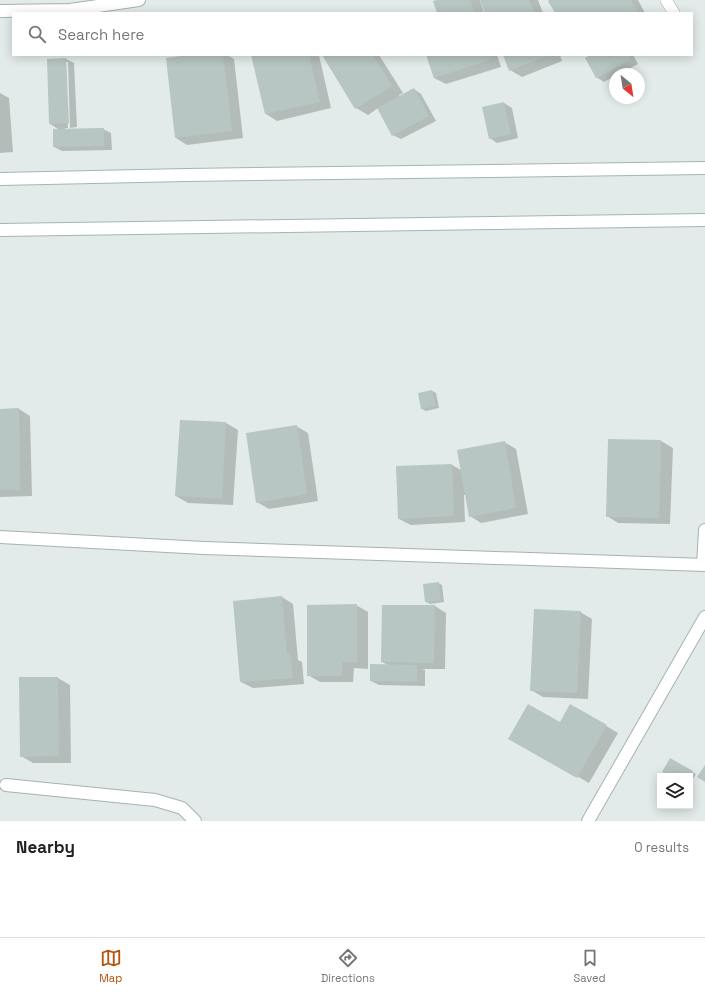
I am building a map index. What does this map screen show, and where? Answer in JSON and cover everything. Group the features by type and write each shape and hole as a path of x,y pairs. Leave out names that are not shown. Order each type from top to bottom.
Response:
{"main road":[{"path":"0,11 70,10 139,0"},
{"path":"0,179 705,168"},
{"path":"0,230 705,220"},
{"path":"0,537 204,548 704,565 705,530"},
{"path":"588,821 705,617"},
{"path":"6,786 155,800 182,808 195,821"}],"lane":[{"path":"666,0 673,12"}],"building":[{"path":"470,0 475,12 437,12 433,1"},
{"path":"480,0 529,0 535,12 485,12"},
{"path":"631,0 638,12 554,12 548,1"},
{"path":"181,56 223,56 232,131 175,138 166,58"},
{"path":"251,56 309,56 320,102 265,114"},
{"path":"323,56 374,56 392,86 355,109"},
{"path":"426,56 488,56 490,60 434,78"},
{"path":"503,56 546,56 509,71"},
{"path":"588,56 629,56 631,60 615,68 609,68 609,71 596,78 585,58"},
{"path":"66,58 69,123 49,124 47,59"},
{"path":"414,88 429,116 392,136 377,108"},
{"path":"504,102 511,134 489,139 482,107"},
{"path":"104,128 104,146 53,147 53,129"},
{"path":"432,390 436,406 421,409 418,393"},
{"path":"19,408 20,490 0,490 0,409"},
{"path":"180,420 226,422 222,499 175,496"},
{"path":"297,425 307,494 256,503 246,433"},
{"path":"608,439 661,440 659,518 606,517"},
{"path":"505,441 516,508 469,517 457,450"},
{"path":"452,464 454,516 398,519 396,466"},
{"path":"439,582 441,601 425,602 423,584"},
{"path":"282,596 287,654 290,654 293,678 240,682 233,601"},
{"path":"357,604 357,662 342,662 342,676 307,676 307,605"},
{"path":"382,605 435,605 434,663 381,662"},
{"path":"534,609 581,611 577,693 530,691"},
{"path":"370,664 417,665 417,682 370,681"},
{"path":"19,677 58,677 59,756 20,757"},
{"path":"528,704 560,722 570,704 607,725 577,778 508,739"},
{"path":"670,758 693,771 692,773 662,772"},
{"path":"705,765 705,782 697,777"}]}
